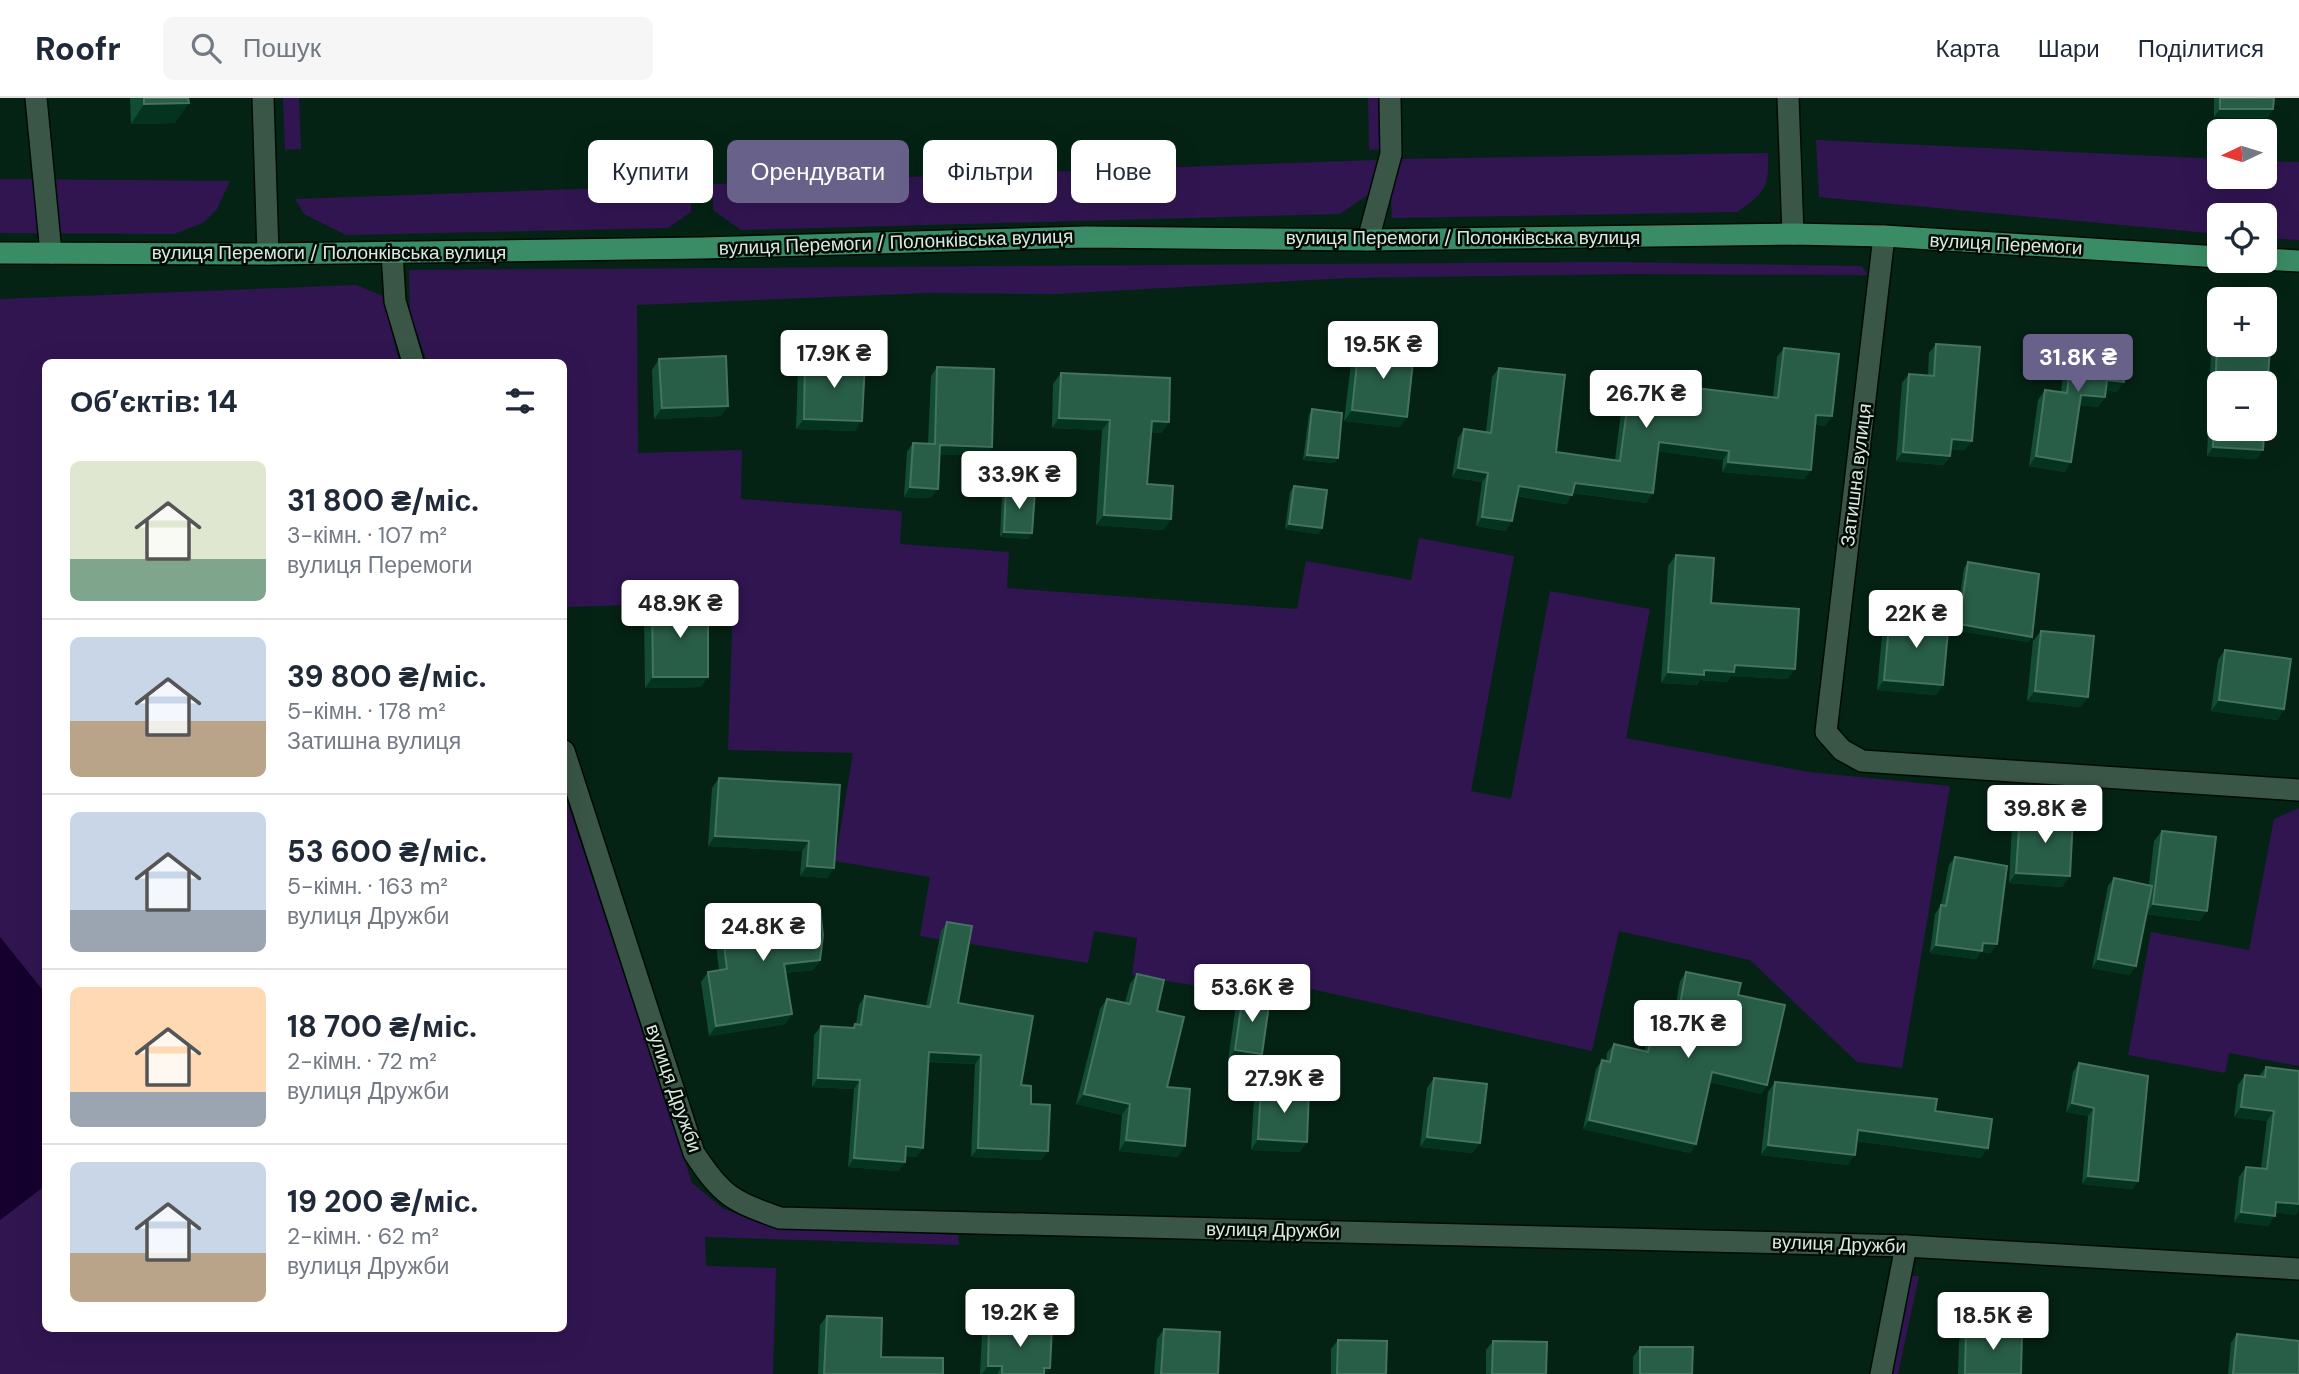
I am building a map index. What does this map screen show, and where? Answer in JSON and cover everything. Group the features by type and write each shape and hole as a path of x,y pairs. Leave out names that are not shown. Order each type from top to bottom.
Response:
{"main road":[{"name":"вулиця Перемоги / Полонківська вулиця","path":"0,253 268,254 702,248 1086,237 1368,240 1793,234"},
{"name":"вулиця Перемоги","path":"1793,234 1884,236 2207,256"},
{"path":"2277,260 2299,261"}],"street":[{"path":"36,98 51,253"},
{"path":"263,98 268,254"},
{"path":"1368,240 1391,154 1390,98"},
{"path":"1788,98 1793,234"},
{"name":"Затишна вулиця","path":"1884,236 1826,732 1842,750 1862,761 2299,790"},
{"path":"392,252 395,301 412,359"},
{"name":"вулиця Дружби","path":"567,760 694,1153 714,1184 741,1204 780,1218 1906,1246 2299,1269"},
{"path":"1881,1374 1906,1246"}],"shaded area":[{"path":"283,98 299,98 301,149 285,150"},
{"path":"1368,98 1378,98 1380,149 1369,150"},
{"path":"1816,140 2207,158 2207,189 2277,189 2277,161 2299,162 2299,240 2277,239 2277,203 2207,203 2207,233 1819,197"},
{"path":"1768,153 1768,174 1764,188 1737,212 1392,218 1391,195 1402,159"},
{"path":"1377,160 1369,194 1340,214 741,230 713,210 713,184 727,183 727,203 909,203 909,177 923,176 923,203 1057,203 1057,172 1071,171 1071,203 1176,203 1176,167"},
{"path":"0,179 230,181 217,209 203,223 174,234 0,233"},
{"path":"588,189 588,203 691,203 691,212 668,228 346,235 304,214 295,199"},
{"path":"1615,262 1862,266 1868,275 1629,274 1347,278 1055,294 927,293 637,305 638,453 742,450 741,499 902,511 900,544 1009,552 1007,588 1297,609 1306,561 1411,580 1419,538 1514,556 1471,791 1511,799 1550,591 1650,609 1626,738 1809,772 1950,786 1902,1068 1857,1062 1750,960 1619,931 1592,1051 1238,973 1233,992 1132,975 1137,938 1094,931 1088,963 920,936 930,877 835,861 853,753 728,750 733,602 567,607 567,359 426,359 410,313 409,270"},
{"path":"356,285 383,296 398,359 42,359 42,989 0,937 0,299"},
{"path":"567,801 692,1183 722,1208 761,1223 785,1227 958,1235 959,1245 705,1237 706,1266 776,1268 773,1374 0,1374 0,1220 42,1187 42,1332 567,1332"},
{"path":"2299,808 2299,1066 2229,1053 2225,1073 2128,1055 2151,932 2249,950 2274,819"},
{"path":"0,937 42,989 42,1188 0,1220"},
{"path":"1910,1276 1919,1276 1898,1374 1891,1374"}],"building":[{"path":"144,98 188,98 189,103 144,104"},
{"path":"2220,98 2274,98 2273,109 2220,109"},
{"path":"2073,338 2128,344 2124,382 2107,380 2105,397 2081,395 2071,462 2036,456 2045,390 2067,393"},
{"path":"1936,344 1980,347 1972,441 1952,439 1950,456 1903,452 1909,374 1934,376"},
{"path":"1359,345 1414,352 1407,417 1352,410"},
{"path":"1784,348 1839,354 1832,416 1816,415 1811,470 1728,462 1729,451 1659,442 1653,493 1575,483 1572,495 1519,486 1512,521 1482,517 1488,473 1458,468 1464,429 1491,433 1499,368 1565,375 1556,452 1620,461 1631,380 1778,398"},
{"path":"726,356 728,406 662,408 659,359"},
{"path":"2216,357 2269,357 2268,371 2216,371"},
{"path":"805,360 865,362 862,421 804,419"},
{"path":"937,367 994,369 992,447 940,445 938,489 910,487 913,443 935,444"},
{"path":"1061,373 1170,378 1169,422 1152,421 1147,484 1173,486 1171,519 1104,515 1110,420 1059,418"},
{"path":"1312,409 1342,413 1338,458 1307,455"},
{"path":"2213,441 2264,441 2263,450 2213,447"},
{"path":"1294,486 1327,490 1322,528 1289,524"},
{"path":"1006,488 1035,490 1032,533 1004,532"},
{"path":"1676,555 1714,558 1711,603 1799,609 1795,669 1735,665 1734,672 1704,670 1704,675 1668,672"},
{"path":"1968,562 2039,574 2032,637 1959,624"},
{"path":"708,602 708,677 653,677 652,603"},
{"path":"1890,615 1949,620 1943,685 1884,680"},
{"path":"2041,631 2094,636 2088,697 2035,691"},
{"path":"2225,650 2291,659 2284,709 2219,700"},
{"path":"719,778 840,785 834,868 807,866 809,841 715,836"},
{"path":"2020,814 2073,817 2070,876 2016,873"},
{"path":"2162,831 2216,837 2207,911 2153,904"},
{"path":"1955,857 2007,866 1997,944 1983,943 1982,951 1936,945 1941,905 1946,906"},
{"path":"2114,878 2152,886 2136,966 2098,959"},
{"path":"820,907 823,935 820,960 784,964 792,1014 716,1026 708,972 727,969 721,920"},
{"path":"947,922 972,926 958,1003 1033,1016 1021,1085 1031,1086 1031,1104 1050,1105 1048,1151 978,1148 981,1055 929,1052 923,1148 906,1146 905,1162 854,1158 860,1080 818,1078 821,1026 854,1028 855,1024 861,1025 865,996 930,1007"},
{"path":"1686,972 1741,983 1738,995 1785,1005 1767,1085 1712,1072 1696,1144 1589,1120 1602,1060 1610,1062 1614,1044 1648,1052 1659,1005 1679,1010"},
{"path":"1137,974 1164,980 1157,1011 1184,1017 1167,1087 1190,1089 1185,1146 1126,1140 1130,1104 1084,1094 1107,999 1130,1004"},
{"path":"1243,994 1270,998 1262,1054 1235,1050"},
{"path":"2079,1063 2148,1076 2138,1181 2088,1176 2094,1108 2072,1103"},
{"path":"2266,1067 2299,1071 2299,1204 2276,1202 2275,1216 2241,1212 2246,1167 2267,1169 2274,1111 2241,1107 2245,1075 2265,1077"},
{"path":"1434,1078 1487,1084 1480,1143 1427,1137"},
{"path":"1775,1082 1937,1099 1935,1111 1992,1119 1988,1148 1858,1130 1855,1155 1768,1145"},
{"path":"1261,1087 1309,1090 1307,1142 1258,1139"},
{"path":"827,1316 882,1318 881,1357 943,1358 943,1374 824,1374"},
{"path":"989,1324 1052,1327 1050,1368 1044,1368 1044,1374 1002,1374 1002,1366 988,1366"},
{"path":"1164,1329 1220,1332 1218,1374 1161,1374"},
{"path":"1966,1330 2022,1332 2021,1374 1965,1374"},
{"path":"2237,1334 2299,1341 2299,1374 2233,1374"},
{"path":"1338,1340 1387,1341 1386,1374 1337,1374"},
{"path":"1493,1341 1547,1342 1546,1374 1492,1374"},
{"path":"1640,1347 1693,1347 1692,1374 1640,1374"}]}
